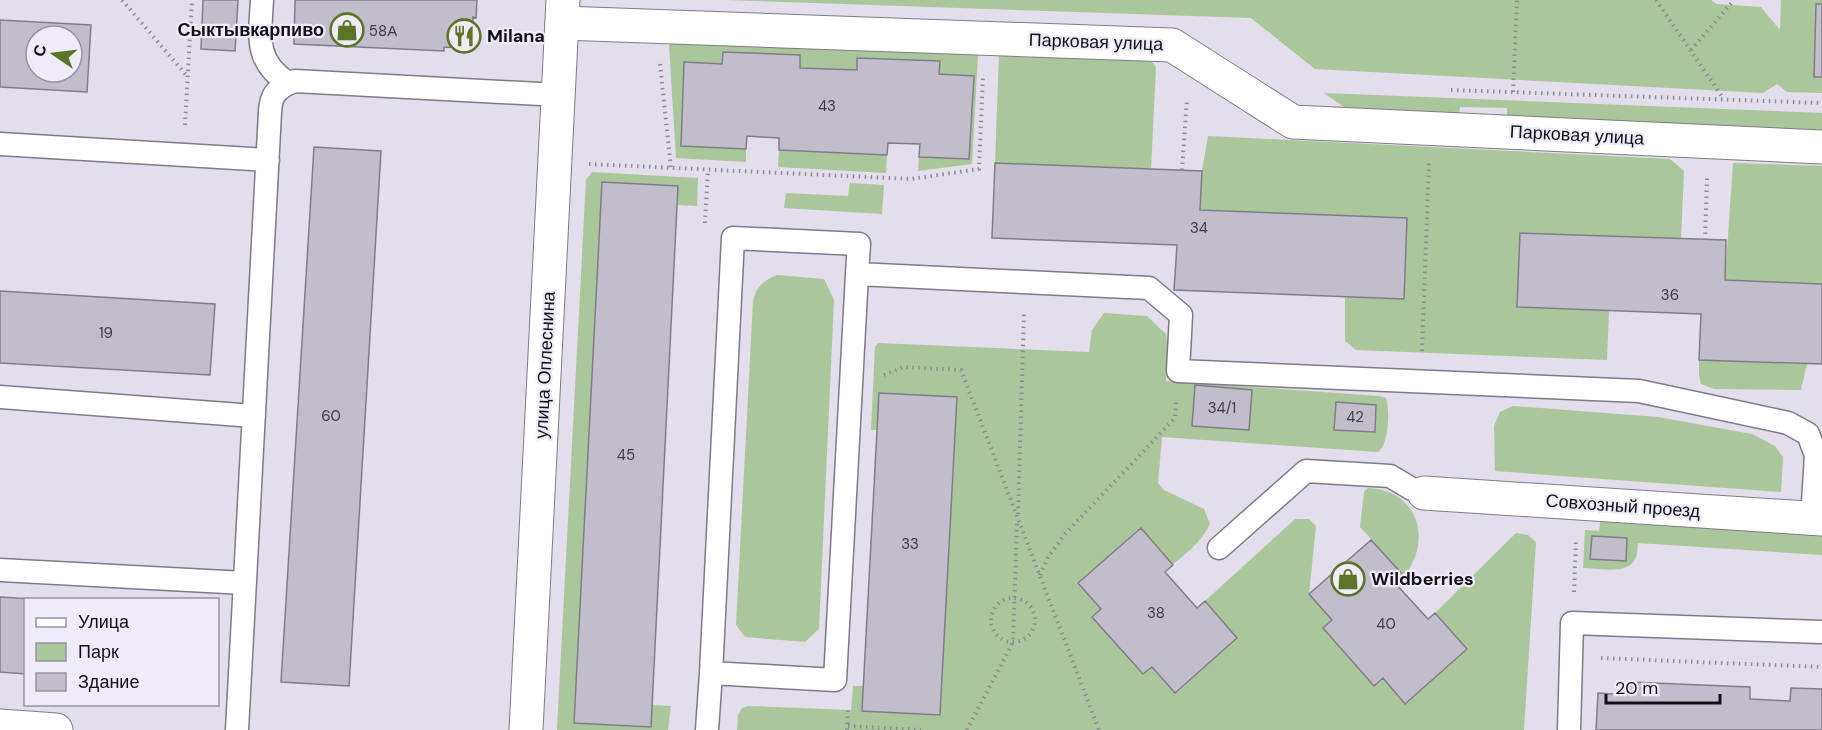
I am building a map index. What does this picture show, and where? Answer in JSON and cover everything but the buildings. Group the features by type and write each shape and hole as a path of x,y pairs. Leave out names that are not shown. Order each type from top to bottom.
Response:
{"street":[{"name":"Парковая улица","path":"563,12 656,27 1172,45 1293,122 1822,147"},
{"name":"улица Оплеснина","path":"526,730 563,12"},
{"name":"Совхозный проезд","path":"1424,493 1817,519"},
{"path":"0,726 56,730"}],"lane":[{"path":"262,0 260,46 272,71 288,83"},
{"path":"237,730 271,99 279,88 295,81 560,95"},
{"path":"0,144 268,160"},
{"path":"707,730 733,238 859,244 835,680 711,673"},
{"path":"857,274 1149,288 1181,315 1178,371 1639,392 1788,423 1808,434 1816,455 1817,519"},
{"path":"0,398 254,416"},
{"path":"1219,548 1306,471 1390,476 1424,493"},
{"path":"0,570 245,583"},
{"path":"1569,730 1572,623 1822,632"}],"path":[{"path":"122,0 188,77"},
{"path":"185,126 192,0"},
{"path":"1512,132 1517,0"},
{"path":"1656,0 1723,99"},
{"path":"1691,50 1734,0"},
{"path":"656,27 671,168"},
{"path":"579,164 911,179 979,169 985,38"},
{"path":"1443,90 1822,103"},
{"path":"1420,382 1430,129"},
{"path":"1182,170 1185,132"},
{"path":"1705,240 1707,202"},
{"path":"967,730 1013,642 1025,281"},
{"path":"881,377 903,366 961,370 1099,730"},
{"path":"1040,576 1048,557 1065,534 1175,418 1178,371"},
{"path":"1572,623 1578,503"},
{"path":"1015,598 1028,604 1035,617 1032,631 1027,637 1013,642 998,636 991,623 994,607 1007,599 1015,598"},
{"path":"1592,658 1822,667"},
{"path":"848,717 848,728 921,730"}],"green space":[{"path":"726,0 1711,0 1717,4 1761,7 1780,30 1781,0 1822,0 1822,93 1787,92 1777,84 1763,93 1315,69 1251,18"},
{"path":"674,38 978,55 972,164 918,171 919,157 969,159 973,76 939,74 939,61 858,58 857,70 800,68 800,55 723,52 722,64 684,62 681,145 746,149 746,162 676,158 669,46"},
{"path":"999,54 1150,59 1156,67 1151,169 995,163"},
{"path":"1324,93 1822,113 1822,130 1507,117 1507,108 1460,107 1459,115 1353,111"},
{"path":"1208,136 1670,159 1684,171 1681,239 1520,233 1517,307 1609,311 1607,360 1356,350 1345,341 1345,296 1200,210 1202,171"},
{"path":"779,150 887,155 886,173 778,167"},
{"path":"1733,163 1822,166 1822,284 1725,280"},
{"path":"592,172 698,178 697,206 678,205 678,186 603,182 574,723 651,727 652,705 671,706 668,730 557,730 586,180"},
{"path":"850,183 884,185 882,214 784,208 786,193 848,196"},
{"path":"777,275 824,279 834,300 819,629 805,642 745,637 736,625 753,301 761,285"},
{"path":"1104,313 1147,316 1166,334 1168,348 1166,381 1379,396 1386,398 1387,403 1386,435 1382,448 1378,452 1162,437 1158,483 1164,490 1204,509 1210,524 1202,537 1177,561 1093,616 1143,674 1152,667 1205,601 1295,519 1309,519 1316,526 1309,594 1332,620 1323,628 1383,678 1405,704 1467,649 1435,613 1516,533 1528,535 1536,542 1524,730 737,730 738,715 742,708 748,706 851,710 853,686 863,686 862,711 940,715 957,397 880,393 877,430 871,430 875,347 878,343 1089,352 1092,330"},
{"path":"1699,360 1807,364 1801,390 1714,389 1701,384"},
{"path":"1513,406 1658,417 1752,434 1775,446 1783,457 1781,492 1495,471 1494,426 1500,412"},
{"path":"1368,488 1385,491 1399,498 1409,507 1416,519 1419,533 1418,547 1413,562 1404,576 1360,527 1364,492"},
{"path":"1601,517 1822,531 1822,555 1638,543 1636,557 1627,567 1613,570 1583,568 1585,530 1599,531"}],"place":[{"name":"Сыктывкарпиво","path":"347,30"},
{"name":"Milana","path":"464,36"},
{"name":"Wildberries","path":"1348,579"}]}
